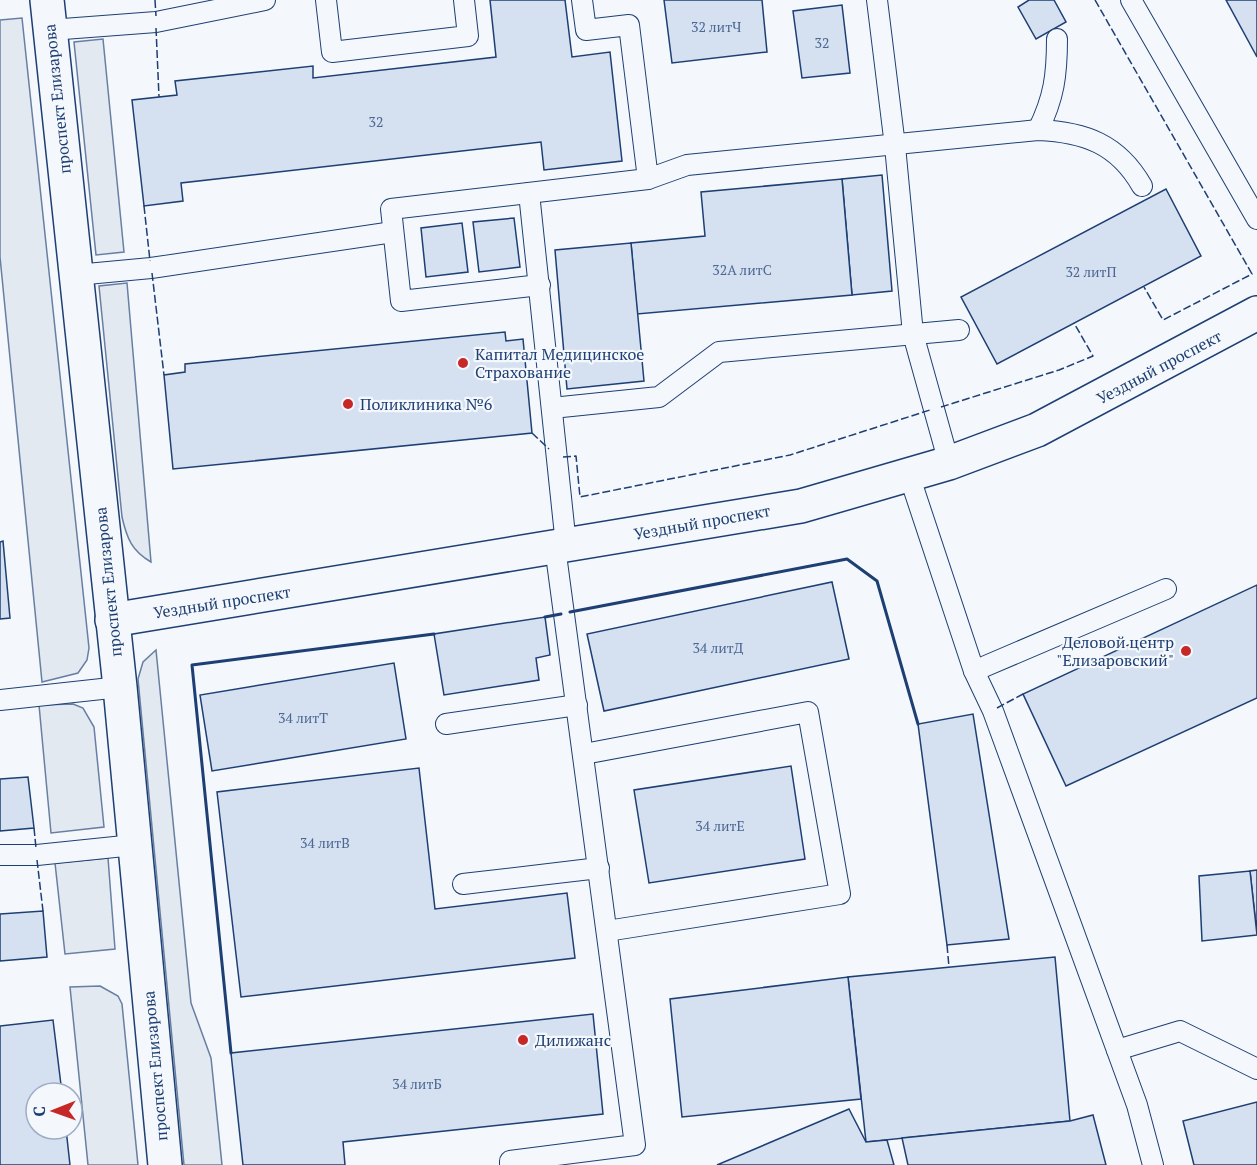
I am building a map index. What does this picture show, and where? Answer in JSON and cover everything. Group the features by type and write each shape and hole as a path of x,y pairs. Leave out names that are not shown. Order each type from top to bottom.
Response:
{"street":[{"name":"проспект Елизарова","path":"48,15 120,687 165,1165"},
{"name":"Уездный проспект","path":"112,620 801,506 950,463 1038,430 1257,313"}],"lane":[{"path":"48,15 156,22 265,0"},
{"path":"326,0 332,52 468,36 464,0"},
{"path":"582,0 586,30 629,25 648,179"},
{"path":"877,0 895,146 913,334 950,463"},
{"path":"1131,0 1257,219"},
{"path":"1038,130 1051,104 1057,71 1057,39"},
{"path":"540,285 401,301 391,208 648,179 687,165 1038,130 1062,131 1095,142 1129,163 1142,186"},
{"path":"510,1165 510,1161 635,1145 577,705 560,546 552,408 529,193"},
{"path":"76,275 151,268 393,232"},
{"path":"552,408 659,397 719,352 959,330"},
{"path":"909,475 974,670 993,711 1118,1050 1137,1106 1153,1165"},
{"path":"974,670 1166,589"},
{"path":"0,700 120,687"},
{"path":"446,724 577,705"},
{"path":"584,754 808,712 840,894 607,931"},
{"path":"0,855 37,855 134,845"},
{"path":"463,884 599,868"},
{"path":"1118,1050 1180,1031 1257,1069"}],"shaded area":[{"path":"22,18 89,648 87,660 78,673 42,682 0,257 0,20"},
{"path":"103,39 124,252 96,255 74,42"},
{"path":"127,283 151,562 131,544 122,517 99,286"},
{"path":"156,650 191,1003 211,1058 222,1165 184,1165 138,679 143,662"},
{"path":"73,704 83,708 94,727 104,827 51,833 39,705"},
{"path":"108,858 115,949 65,954 55,863"},
{"path":"100,986 118,996 122,1004 138,1165 88,1165 84,1125 84,1081 80,1081 70,987"}],"building":[{"path":"490,0 565,0 572,57 610,52 622,161 544,170 541,142 181,183 183,201 144,206 132,100 177,95 175,81 313,66 313,78 496,57"},
{"path":"664,0 762,0 767,52 672,63"},
{"path":"1029,0 1054,0 1066,22 1036,39 1018,7"},
{"path":"1226,0 1257,0 1257,57"},
{"path":"842,5 850,73 802,78 793,11"},
{"path":"882,175 892,291 852,295 842,179"},
{"path":"842,179 852,295 637,314 631,243 705,236 701,192"},
{"path":"1166,189 1201,256 997,364 961,297"},
{"path":"514,218 520,267 479,272 473,222"},
{"path":"462,223 468,272 426,277 421,228"},
{"path":"631,243 644,381 567,389 555,250"},
{"name":"Поликлиника №6","path":"505,332 506,341 523,339 532,433 173,469 164,375 185,372 185,364"},
{"path":"3,541 10,618 0,619 0,542"},
{"path":"832,582 849,659 604,711 587,634"},
{"name":"Деловой центр \"Елизаровский\"","path":"1257,585 1257,698 1066,786 1023,694"},
{"path":"545,617 550,655 536,658 539,680 444,695 434,634"},
{"path":"394,663 406,739 212,771 200,695"},
{"path":"973,714 1009,939 947,945 918,724"},
{"path":"791,766 805,859 649,883 634,790"},
{"path":"419,768 435,909 567,893 575,958 241,997 217,792"},
{"path":"28,777 34,828 0,831 0,779"},
{"path":"1257,870 1257,935 1250,871"},
{"path":"1250,871 1257,935 1202,941 1199,876"},
{"path":"43,911 47,957 0,961 0,914"},
{"path":"1055,957 1070,1121 866,1142 848,977"},
{"path":"848,977 861,1099 682,1117 670,999"},
{"path":"593,1014 603,1114 343,1142 345,1165 243,1165 231,1053"},
{"path":"53,1020 61,1081 24,1081 24,1141 67,1141 70,1165 0,1165 0,1026"},
{"path":"1257,1102 1257,1165 1194,1165 1183,1121"},
{"path":"849,1109 866,1142 887,1140 894,1165 717,1165"},
{"path":"1093,1115 1106,1165 908,1165 902,1138 1070,1121"}],"fence":[{"path":"155,0 156,16"},
{"path":"1095,0 1252,274 1163,320 1144,287"},
{"path":"156,28 159,97"},
{"path":"144,206 150,261"},
{"path":"152,273 164,375"},
{"path":"941,407 1059,370 1093,356 1074,323"},
{"path":"563,457 576,456 580,497 790,455 930,410"},
{"path":"532,433 549,449"},
{"path":"997,708 1023,694"},
{"path":"34,828 36,848"},
{"path":"37,860 43,911"},
{"path":"947,945 949,967"}],"wall":[{"path":"570,612 847,559 877,581 918,724"},
{"path":"545,617 561,614"},
{"path":"231,1053 192,665 434,634"}],"place":[{"name":"Капитал Медицинское Страхование","path":"463,363"},
{"name":"Поликлиника №6","path":"348,404"},
{"name":"Деловой центр \"Елизаровский\"","path":"1186,651"},
{"name":"Дилижанс","path":"523,1040"}]}
